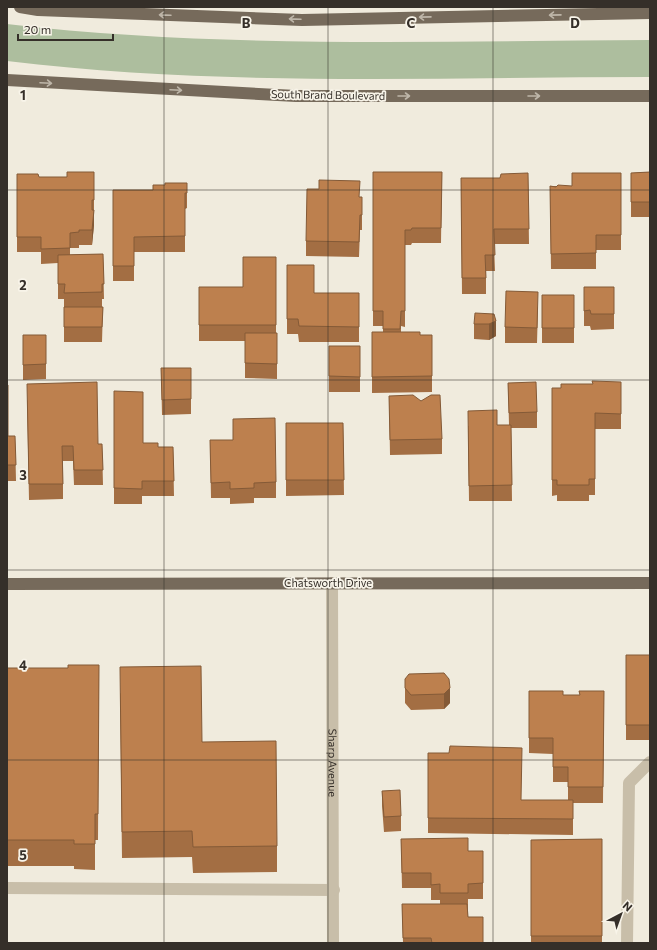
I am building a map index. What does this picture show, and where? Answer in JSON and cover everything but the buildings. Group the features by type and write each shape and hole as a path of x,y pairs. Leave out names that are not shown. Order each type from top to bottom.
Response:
{"main road":[{"path":"20,7 38,10 302,20 650,13"},
{"name":"South Brand Boulevard","path":"7,80 296,96 650,96"},
{"name":"Chatsworth Drive","path":"7,584 650,583"}],"street":[{"name":"Sharp Avenue","path":"332,583 334,890 332,943"},
{"path":"627,943 629,783 650,762"},
{"path":"7,888 334,890"}],"green space":[{"path":"7,24 87,32 167,37 328,42 650,40 650,77 328,79 167,74 87,69 7,61"}]}
